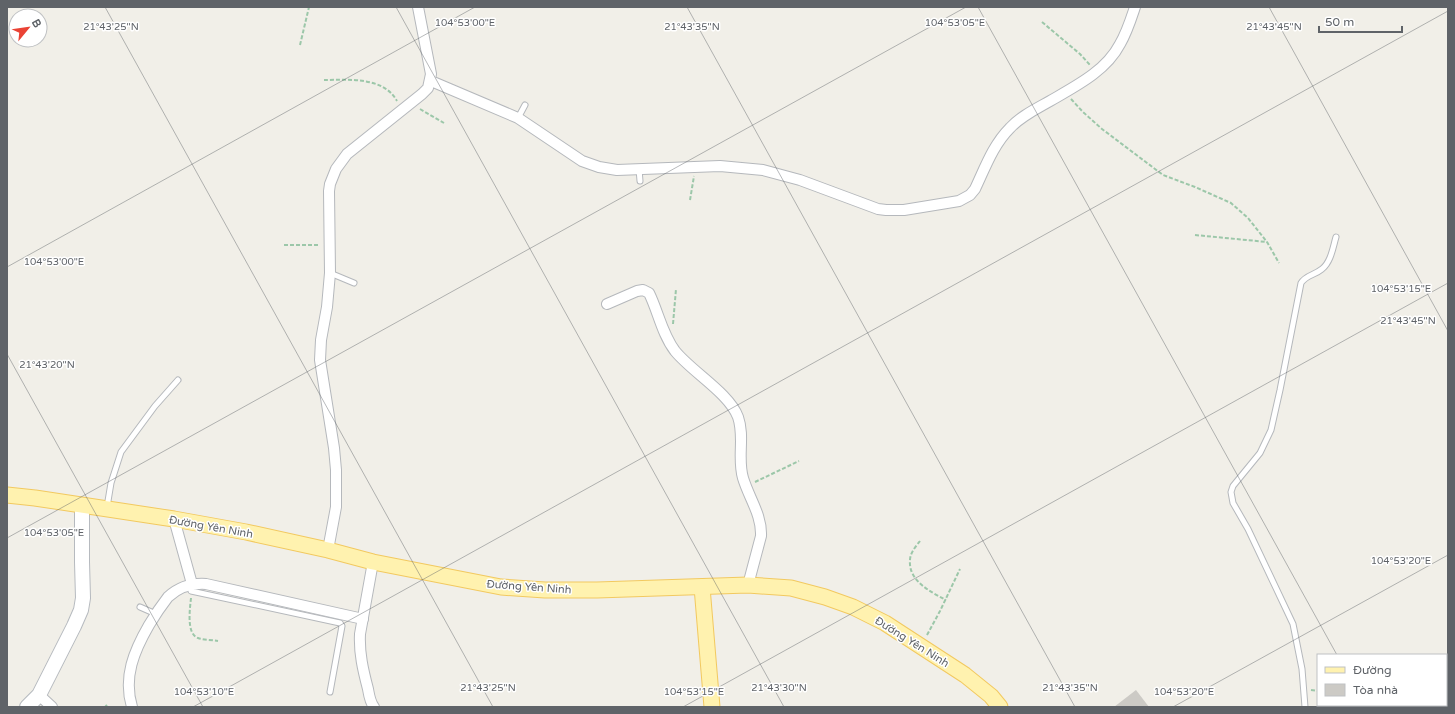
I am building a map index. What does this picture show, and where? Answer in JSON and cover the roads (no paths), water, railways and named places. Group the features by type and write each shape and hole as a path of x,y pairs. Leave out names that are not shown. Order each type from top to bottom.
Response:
{"main road":[{"name":"Đường Yên Ninh","path":"7,495 35,498 246,532 328,550 373,562 501,587 545,590 596,590 748,585 791,588 825,597 853,607 886,623 965,675 991,696 1000,707"},
{"path":"702,587 712,707"}],"street":[{"path":"328,550 336,507 336,470 320,360 321,340 327,307 330,273 329,191 336,169 346,154 426,91 431,81 431,69 418,7"},
{"path":"431,81 518,118 582,160 608,169 720,166 746,168 780,174 800,180 867,205 886,210 904,210 959,201 970,195 975,189 994,147 1011,127 1026,115 1065,93 1096,72 1108,61 1120,44 1135,7"},
{"path":"607,304 643,290 649,293 674,349 728,401 735,411 740,429 741,467 746,487 759,517 761,527 761,536 748,585"},
{"path":"27,707 39,695 81,610 83,598 82,506"},
{"path":"174,520 191,588"},
{"path":"373,562 360,634 360,654 371,701 374,707"},
{"path":"132,707 129,687 130,670 139,642 162,603 180,588 191,588 206,584 363,619"},
{"path":"39,695 52,707"}],"lane":[{"path":"518,118 525,105"},
{"path":"639,169 640,181"},
{"path":"1305,707 1302,669 1293,624 1248,529 1233,503 1231,492 1233,486 1260,453 1271,430 1301,283 1308,276 1324,267 1328,262 1336,237"},
{"path":"330,273 354,283"},
{"path":"106,510 111,482 121,452 178,380"},
{"path":"191,588 340,623 342,626 330,692"},
{"path":"140,607 156,614"}]}
